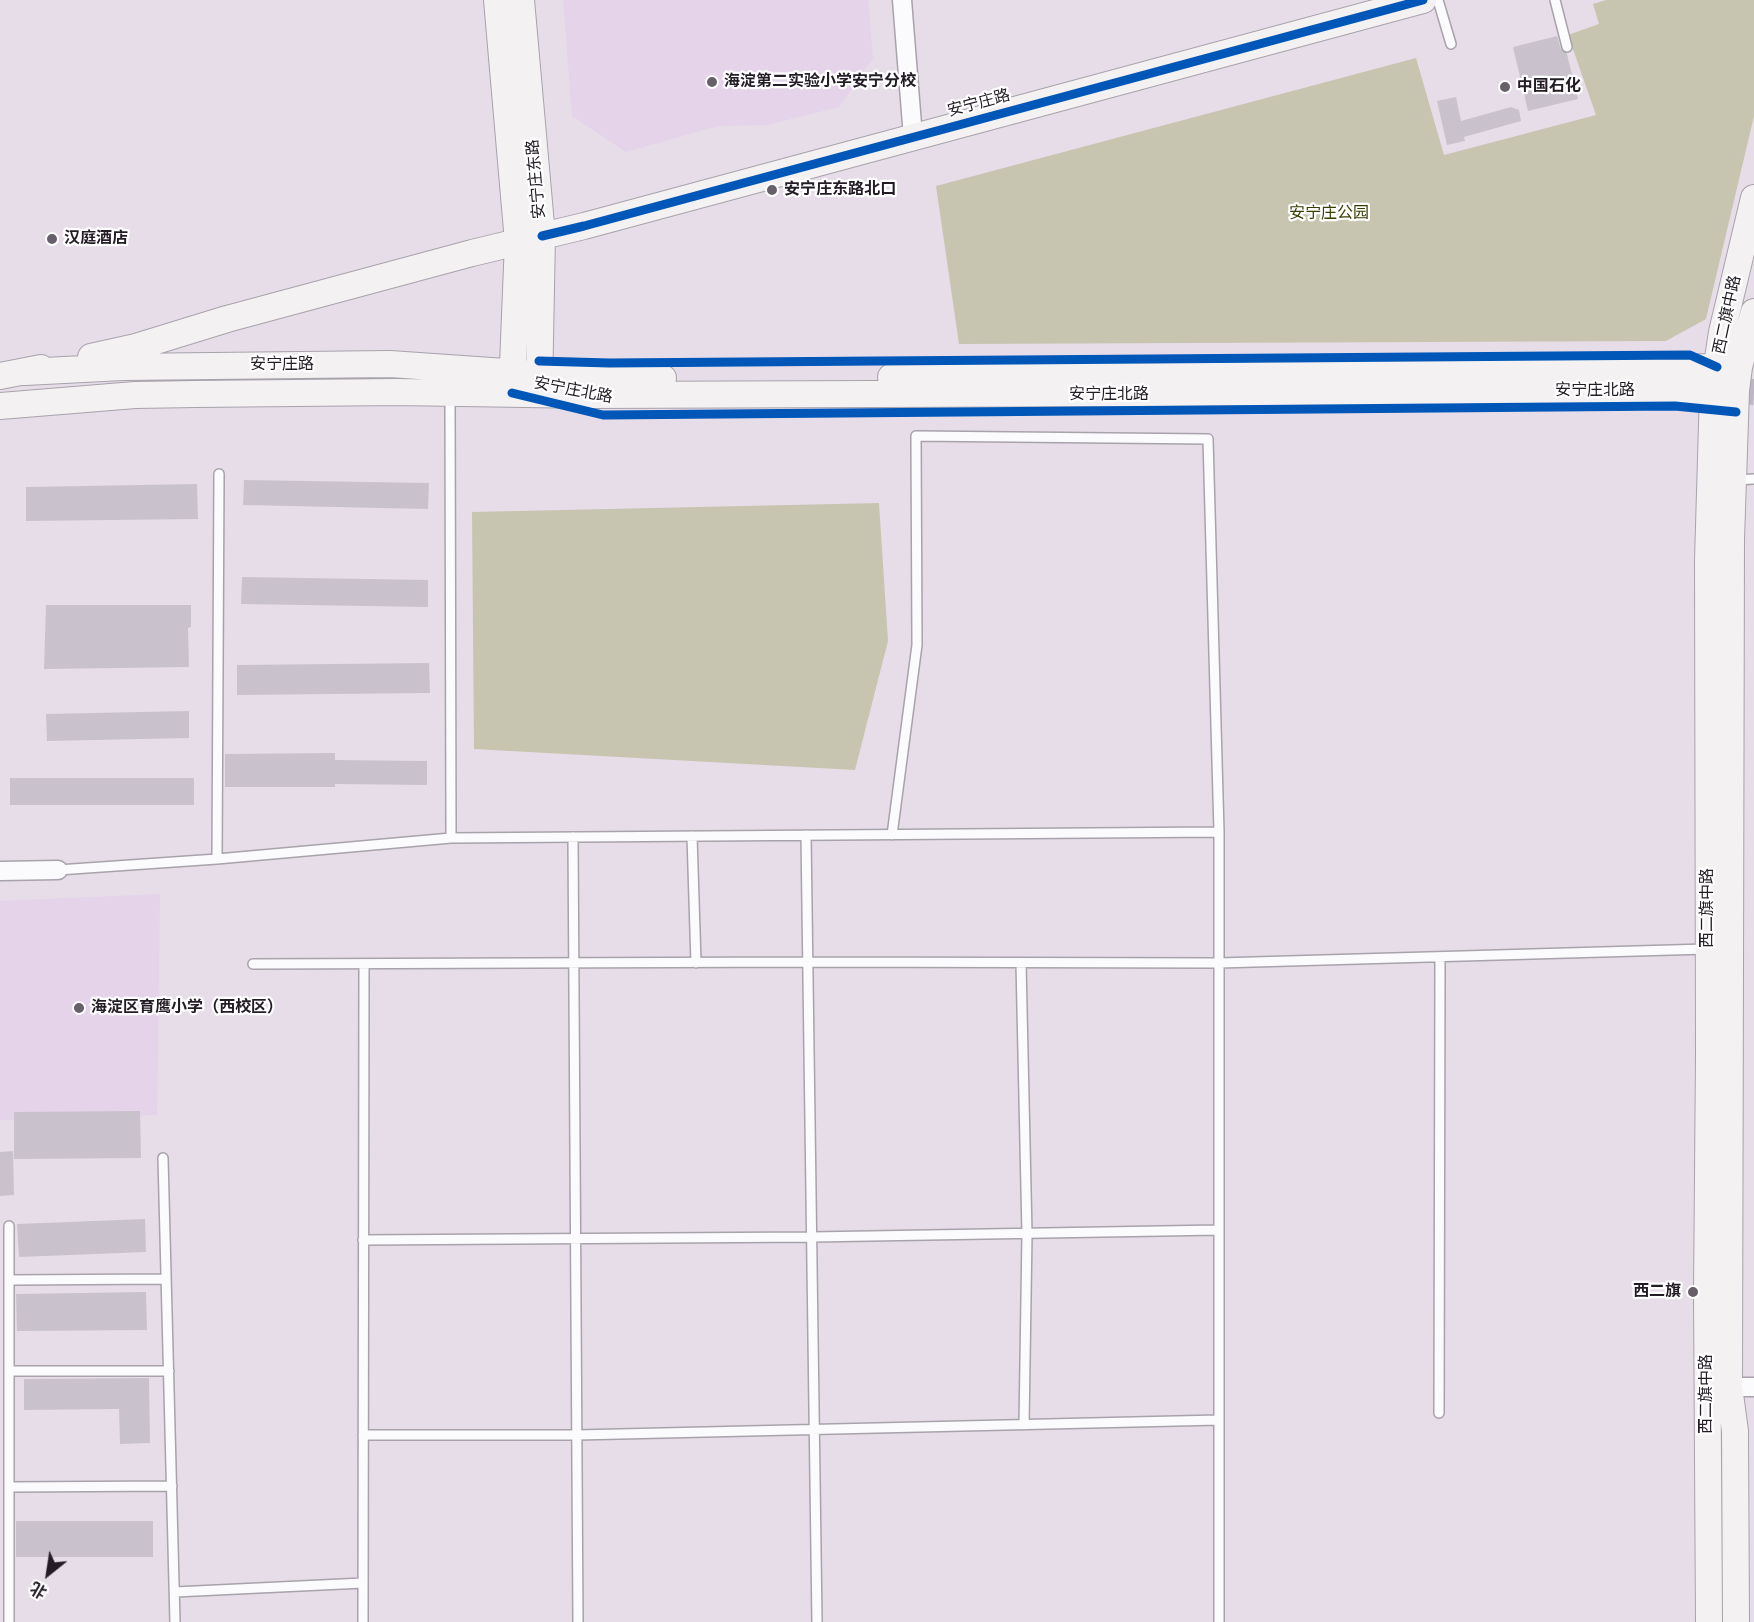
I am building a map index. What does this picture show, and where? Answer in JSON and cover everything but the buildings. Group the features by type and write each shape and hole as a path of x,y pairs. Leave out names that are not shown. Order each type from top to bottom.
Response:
{"main road":[{"name":"安宁庄东路","path":"497,0 530,239 513,383"},
{"name":"安宁庄东路","path":"521,0 530,239 539,384"},
{"name":"安宁庄路","path":"12,374 136,346 227,319 913,138 1395,4 1423,0"},
{"name":"西二旗中路","path":"1709,1622 1730,1387 1731,587 1744,480 1733,390 1722,332 1754,198"},
{"name":"西二旗中路","path":"1736,1622 1735,1431 1730,1387 1708,949 1708,560 1733,390 1750,339 1754,312"},
{"name":"安宁庄路","path":"12,374 123,367 390,364 513,383"},
{"name":"安宁庄路","path":"0,405 135,395 450,393 513,383"},
{"name":"安宁庄北路","path":"513,383 1733,390"}],"street":[{"path":"902,0 913,138"},
{"path":"0,871 58,870"}],"lane":[{"path":"1438,0 1451,44"},
{"path":"1555,0 1567,47"},
{"path":"450,393 451,838"},
{"path":"892,835 917,645 916,436 1208,439 1219,832 1219,1622"},
{"path":"216,859 219,474"},
{"path":"58,870 216,859 451,838 1219,832"},
{"path":"692,836 696,963"},
{"path":"806,836 817,1622"},
{"path":"573,837 578,1622"},
{"path":"253,964 1219,963 1708,949"},
{"path":"1439,1413 1440,957"},
{"path":"1021,963 1027,1234 1024,1425"},
{"path":"363,1622 364,964"},
{"path":"164,1158 175,1622"},
{"path":"9,1226 9,1622"},
{"path":"363,1240 812,1237 1219,1230"},
{"path":"9,1280 166,1279"},
{"path":"9,1371 169,1371"},
{"path":"363,1436 577,1435 1219,1420"},
{"path":"9,1487 172,1486"},
{"path":"175,1592 363,1583"}],"shaded area":[{"name":"海淀第二实验小学安宁分校","path":"563,0 868,0 873,58 839,107 767,125 718,126 626,152 572,116"},
{"name":"海淀区育鹰小学（西校区）","path":"160,894 157,1115 0,1120 0,901"}],"green space":[{"name":"安宁庄公园","path":"1606,0 1754,0 1754,116 1706,319 1666,341 959,344 936,186 1416,58 1444,155 1596,115 1568,35 1599,24 1593,4"},
{"path":"879,503 888,641 855,770 474,749 472,512"}],"tunnel":[{"path":"1736,391 1754,392"}],"cycle path":[{"path":"542,236 1423,0"},
{"path":"539,361 609,363 1690,355 1717,367"},
{"path":"512,393 603,415 1675,406 1736,412"}],"place":[{"name":"海淀第二实验小学安宁分校","path":"712,82"},
{"name":"中国石化","path":"1505,87"},
{"name":"安宁庄东路北口","path":"772,190"},
{"name":"汉庭酒店","path":"52,239"},
{"name":"海淀区育鹰小学（西校区）","path":"79,1008"},
{"name":"西二旗","path":"1693,1292"}]}
